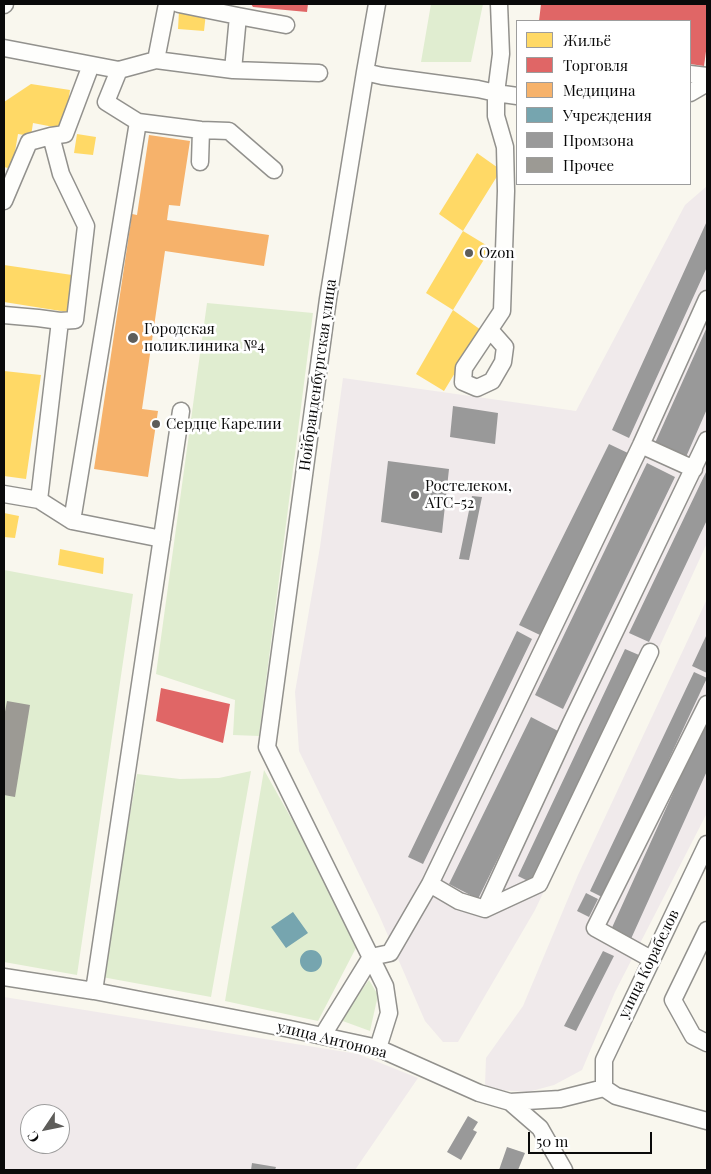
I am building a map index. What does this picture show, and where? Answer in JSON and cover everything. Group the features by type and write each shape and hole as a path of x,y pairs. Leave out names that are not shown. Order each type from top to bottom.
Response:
{"street":[{"path":"156,60 167,4"},
{"path":"179,4 286,25"},
{"name":"Нойбранденбургская улица","path":"371,957 266,747 328,299 377,4"},
{"path":"490,330 502,311 506,191 505,147 496,116 496,93 501,54 499,4"},
{"path":"233,70 238,16"},
{"path":"4,48 119,70 156,60 233,70 319,73"},
{"path":"4,201 29,142 65,134 91,65"},
{"path":"119,70 106,102 138,122 201,130 229,131 274,170"},
{"path":"365,72 516,96"},
{"path":"691,74 707,76"},
{"path":"691,92 702,86 707,80"},
{"path":"72,521 138,122"},
{"path":"200,162 201,130"},
{"path":"4,315 60,321 75,320 86,226 61,174 51,136"},
{"path":"323,1036 371,957 390,953 430,884 641,445 707,299"},
{"path":"39,500 60,321"},
{"path":"94,991 181,411"},
{"path":"485,909 571,723 707,440"},
{"path":"641,445 694,469"},
{"path":"4,494 39,500 72,521 162,540"},
{"path":"430,884 459,901 485,909 539,884 650,652"},
{"path":"651,959 595,928 707,704"},
{"name":"улица Корабелов","path":"604,1088 604,1060 707,844"},
{"path":"707,930 673,1000 693,1036 707,1043"},
{"path":"371,957 385,986 389,1013 378,1048"},
{"name":"улица Антонова","path":"4,976 94,991 378,1048 479,1093 510,1102 560,1099 604,1088"},
{"path":"604,1088 616,1096 707,1121"},
{"path":"510,1102 540,1128 564,1170"}],"shaded area":[{"path":"707,186 707,543 535,910 458,1042 443,1042 425,1021 379,915 299,751 295,692 320,547 343,378 576,411 685,205"},
{"path":"707,599 707,813 615,992 582,1070 554,1085 528,1092 501,1090 485,1085 486,1058 523,1006 578,875"},
{"path":"4,997 358,1054 418,1078 355,1170 4,1170"}],"green space":[{"path":"431,4 483,4 471,62 421,62"},
{"path":"207,303 313,313 259,736 233,735 235,700 156,674"},
{"path":"4,570 133,594 77,975 4,962"},
{"path":"264,770 358,944 318,1021 225,1001"},
{"path":"251,771 211,997 102,977 137,774 180,779 219,778"},
{"path":"369,980 378,995 370,1031 340,1020"}],"building: Жильё":[{"path":"179,11 206,13 204,31 178,29"},
{"path":"31,84 70,90 64,129 33,123 31,136 18,134 12,169 4,167 4,102"},
{"path":"77,134 96,137 93,155 74,153"},
{"path":"477,153 501,170 463,231 439,214"},
{"path":"463,231 491,248 453,310 426,293"},
{"path":"4,265 72,275 67,312 4,302"},
{"path":"453,310 481,330 444,391 416,374"},
{"path":"4,371 41,375 26,479 4,476"},
{"path":"4,513 19,516 15,538 4,537"},
{"path":"60,549 104,558 103,574 58,565"}],"building: Торговля":[{"path":"251,4 308,4 307,12 253,7"},
{"path":"541,4 707,4 707,44 704,66 691,64 691,20 539,20"},
{"path":"161,688 230,704 223,743 156,721"}],"building: Медицина":[{"name":"Городская поликлиника №4","path":"149,135 190,141 180,206 169,205 167,220 269,235 264,266 165,251 142,409 158,411 148,477 94,469 132,214 137,215"}],"building: Учреждения":[{"path":"293,912 308,933 286,948 271,927"},
{"path":"311,950 319,953 322,961 319,969 311,972 303,969 300,961 303,953"}],"building: Промзона":[{"path":"707,221 707,267 629,438 612,430"},
{"path":"707,327 707,409 686,457 655,443"},
{"path":"453,406 498,413 495,444 450,437"},
{"path":"609,444 630,454 540,635 519,625"},
{"name":"Ростелеком, АТС-52","path":"388,461 449,469 442,533 381,522"},
{"path":"647,463 675,477 563,709 535,695"},
{"path":"707,470 707,520 649,642 629,633"},
{"path":"472,496 482,497 469,560 459,559"},
{"path":"517,631 532,639 423,864 408,857"},
{"path":"707,634 707,673 692,666"},
{"path":"625,649 639,655 532,883 518,876"},
{"path":"694,672 707,678 604,898 590,891"},
{"path":"531,717 560,732 478,899 449,884"},
{"path":"707,718 707,771 630,941 610,932"},
{"path":"586,893 598,899 589,917 577,911"},
{"path":"603,951 614,956 576,1031 564,1026"},
{"path":"468,1116 478,1122 473,1130 477,1132 461,1160 447,1152"},
{"path":"507,1147 525,1153 518,1170 499,1170"},
{"path":"252,1163 276,1167 275,1170 251,1170"}],"building: Прочее":[{"path":"7,701 30,705 15,797 4,795 4,717"}],"place":[{"name":"Ozon","path":"469,253"},
{"name":"Городская поликлиника №4","path":"133,338"},
{"name":"Сердце Карелии","path":"156,424"},
{"name":"Ростелеком, АТС-52","path":"415,495"}]}
